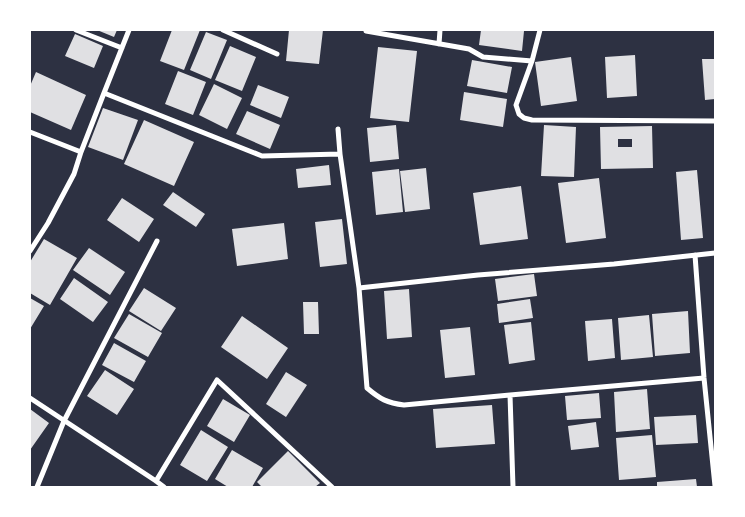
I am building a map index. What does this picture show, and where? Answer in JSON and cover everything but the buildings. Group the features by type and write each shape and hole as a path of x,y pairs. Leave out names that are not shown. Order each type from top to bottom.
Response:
{"street":[{"path":"76,30 122,48"},
{"path":"30,251 48,223 74,174 129,30"},
{"path":"223,30 277,54"},
{"path":"439,44 440,30"},
{"path":"540,30 532,61 516,105 524,118 532,120 715,121"},
{"path":"366,31 469,49 483,57 532,61"},
{"path":"104,93 262,156 340,154"},
{"path":"338,129 359,288 367,388 379,398 389,403 404,406 510,394 704,378"},
{"path":"30,132 81,152"},
{"path":"37,487 64,421 157,241"},
{"path":"359,288 478,274 614,264 715,253"},
{"path":"694,255 715,486"},
{"path":"156,481 217,380 332,487"},
{"path":"510,394 513,487"},
{"path":"30,398 164,487"}]}
